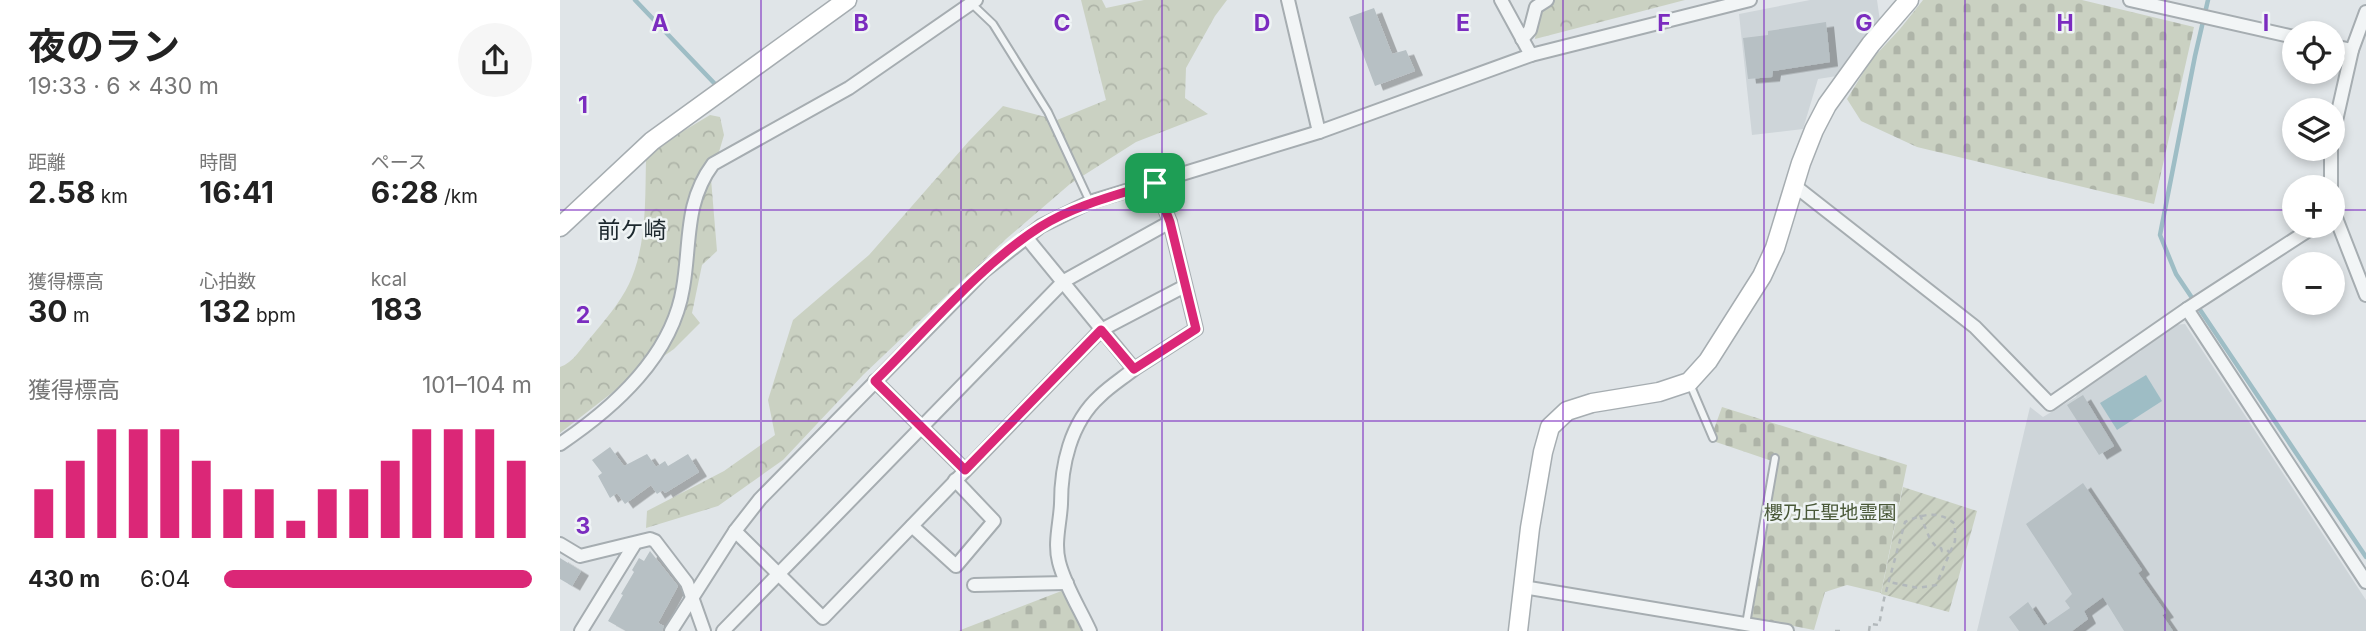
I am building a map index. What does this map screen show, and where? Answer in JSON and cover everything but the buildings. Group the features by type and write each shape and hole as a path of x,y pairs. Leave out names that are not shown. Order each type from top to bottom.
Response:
{"street":[{"path":"560,227 652,141 847,0"},
{"path":"1288,0 1319,132"},
{"path":"1501,0 1531,55"},
{"path":"1522,39 1530,30 1536,6 1547,0"},
{"path":"671,631 735,531 760,499 984,271 1041,226 1090,202 1319,132 1531,55 1751,0"},
{"path":"1518,631 1543,452 1550,427 1567,411 1592,403 1659,392 1689,382 1708,361 1762,276 1775,248 1814,130 1826,105 1864,52 1909,0"},
{"path":"2130,0 2282,34"},
{"path":"560,444 602,414 639,375 670,334 684,288 693,202 703,177 713,164 849,88 974,2"},
{"path":"2341,98 2352,50 2366,12"},
{"path":"2345,49 2352,50"},
{"path":"1090,631 1059,563 1056,546 1061,502 1059,491 1067,449 1091,405 1099,396 1134,369 1196,329 1170,222 1155,183"},
{"path":"1795,186 1975,327 2050,404 2206,296 2296,238"},
{"path":"723,631 1064,281 1170,222"},
{"path":"1026,237 1134,369"},
{"path":"2344,238 2366,295"},
{"path":"735,531 823,618 1101,330 1185,286"},
{"path":"2190,307 2366,582"},
{"path":"875,381 965,470"},
{"path":"912,526 956,566 993,521 956,481"},
{"path":"560,544 580,555 635,545 650,539 655,541 687,583 704,631"},
{"path":"581,631 635,545"},
{"path":"974,585 1067,583"},
{"path":"1523,587 1787,631"}],"lane":[{"path":"974,2 993,24 1048,112 1090,202"},
{"path":"1689,382 1713,438"},
{"path":"1746,624 1775,458"}],"path":[{"path":"1869,631 1870,624 1879,625 1889,582 1905,522 1920,515 1933,514 1948,518 1955,524 1955,541 1936,585 1918,588 1889,582"},
{"path":"1920,515 1930,539 1937,548 1950,553"},
{"path":"1835,631 1841,631"}],"shaded area":[{"path":"1810,0 1877,0 1880,21 1837,76 1818,79 1803,129 1752,135 1739,14"},
{"path":"2185,324 2366,600 2366,631 1977,631 2030,407 2043,417 2076,397 2079,390 2141,351 2142,345 2174,325"}],"green space":[{"path":"1081,0 1102,0 1106,8 1144,0 1227,0 1186,68 1185,98 1208,114 1136,142 1070,184 1006,239 863,375 783,460 718,506 646,528 647,511 724,471 775,435 768,400 793,320 869,255 1003,106 1057,120 1106,100"},
{"path":"1540,0 1685,0 1535,39"},
{"path":"1923,0 2082,0 2194,27 2154,204 1917,147 1861,121 1847,99 1871,60"},
{"path":"710,115 720,117 724,135 711,179 717,251 702,265 692,313 700,323 674,349 560,433 560,367 577,354 612,312 635,269 644,223 646,159 670,139"},
{"name":"櫻乃丘聖地霊園","path":"1722,407 1907,465 1881,593 1847,585 1825,592 1814,630 1743,616 1772,461 1710,440"},
{"path":"1903,487 1977,511 1949,612 1881,594"},
{"path":"1064,590 1084,631 958,631"}],"water":[{"path":"2146,375 2162,401 2117,430 2100,403"}],"waterway":[{"path":"635,0 715,84"},
{"path":"2208,0 2160,235 2176,274 2366,557"}],"district":[{"name":"前ケ崎","path":"632,230"}],"route":[{"path":"1155,183 1170,222 1196,329 1134,369 1101,330 965,470 875,381 984,271 1041,226 1090,202 1155,183"}]}
